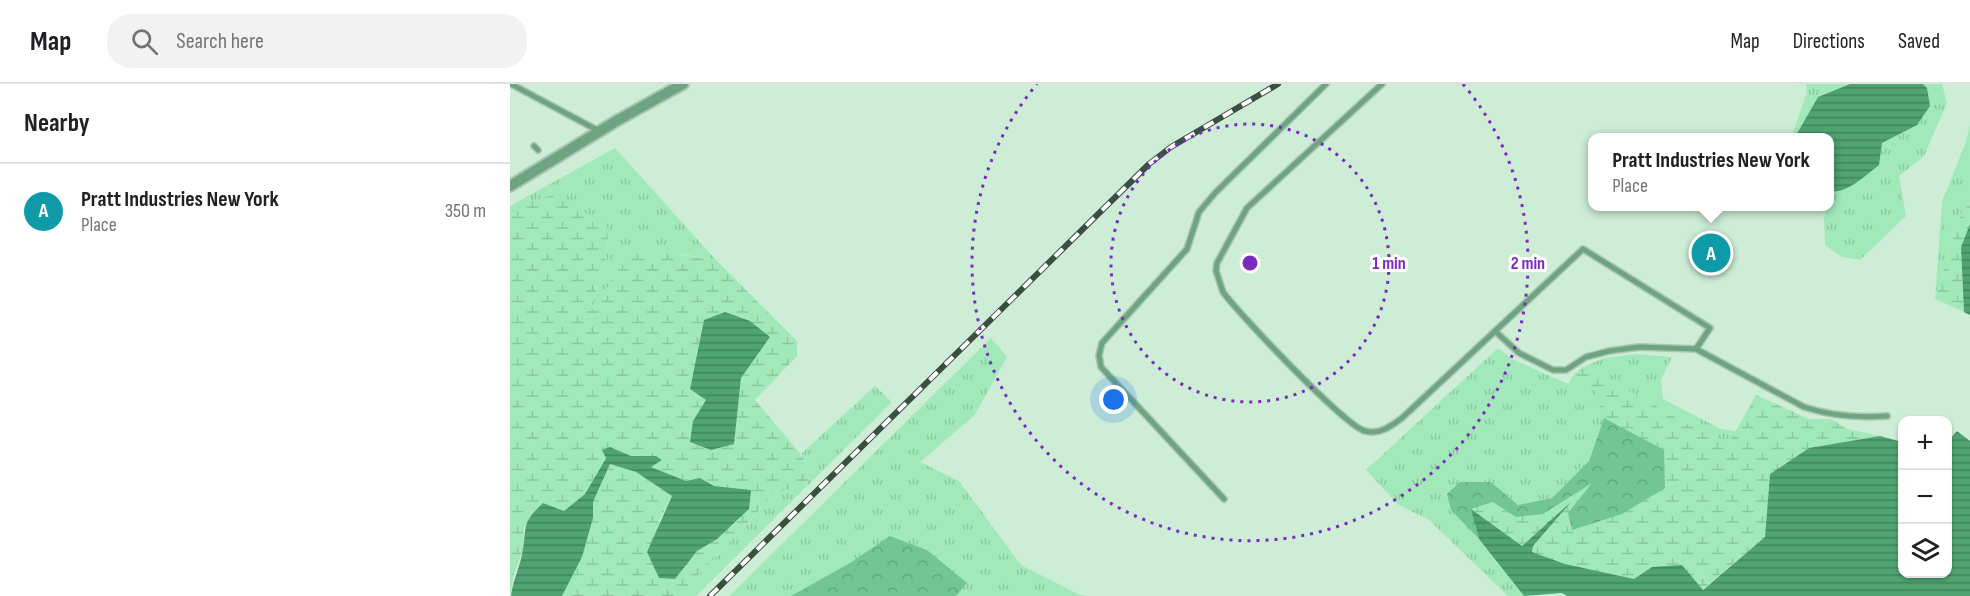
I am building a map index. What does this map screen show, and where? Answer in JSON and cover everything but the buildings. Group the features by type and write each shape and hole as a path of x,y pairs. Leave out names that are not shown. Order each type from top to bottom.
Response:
{"street":[{"path":"510,186 599,131 683,84"}],"lane":[{"path":"511,84 599,131"},
{"path":"1224,499 1101,367 1102,343 1187,249 1199,212 1215,193 1326,84"},
{"path":"1382,84 1247,208 1217,263 1216,271 1223,292 1336,410 1357,428 1371,432 1387,429 1402,418 1583,249 1710,328 1696,350"},
{"path":"1495,332 1519,354 1553,370 1566,370 1586,357 1610,351 1639,347 1696,350 1804,407 1820,412 1861,417 1887,416"}],"green space":[{"path":"1806,84 1850,84 1818,97 1797,133 1793,133 1807,92"},
{"path":"1923,84 1942,84 1947,103 1924,156 1899,176 1906,216 1860,260 1842,257 1825,245 1824,219 1826,211 1834,211 1834,192 1852,185 1882,143 1917,124 1927,88"},
{"path":"1970,125 1970,203 1961,213 1935,299 1942,202 1966,142"},
{"path":"615,148 716,260 681,254 619,268 593,312 591,306 606,256 607,225 515,204 510,225 510,206"},
{"path":"555,195 607,225 606,256 591,306 593,311 619,268 641,249 716,260 797,341 797,356 755,400 799,452 810,469 807,485 776,492 679,596 562,596 582,557 593,518 593,502 610,464 636,472 672,496 659,521 675,579 704,545 737,521 748,503 751,491 714,486 700,478 686,481 650,467 656,456 631,456 610,447 602,450 606,457 585,494 564,511 543,503 524,528 523,550 513,577 510,596 510,225 515,204","holes":["704,320 770,337 741,378 734,444 693,421 707,400 690,389"]},
{"path":"1970,203 1970,224 1961,247 1964,312 1935,299 1961,213"},
{"path":"991,338 1007,357 974,416 920,462 959,481 1021,565 1078,594 1088,596 729,596"},
{"path":"1498,348 1512,359 1568,384 1572,377 1595,389 1604,418 1589,461 1552,498 1518,505 1452,510 1479,539 1524,596 1508,596 1429,520 1399,505 1366,470"},
{"path":"1635,354 1672,357 1661,380 1663,399 1721,429 1735,431 1731,440 1715,439 1587,368 1581,368 1604,358"},
{"path":"1581,368 1587,368 1715,439 1731,439 1756,395 1809,419 1831,419 1848,429 1880,436 1809,448 1770,474 1765,537 1702,590 1652,567 1634,580 1581,570 1553,563 1531,552 1533,546 1566,507 1522,546 1471,509 1493,502 1516,517 1543,514 1592,483 1568,513 1572,530 1622,514 1665,488 1664,450 1604,418 1595,389 1572,377"},
{"path":"875,386 892,402 696,596 679,596 776,492 807,485 810,469 801,454"},
{"path":"1595,389 1727,456 1636,541 1543,527 1472,509 1479,539 1451,510 1447,494 1460,482 1491,482 1518,505 1552,498 1589,461 1604,418"},
{"path":"890,536 927,550 967,583 956,596 791,596 850,563"}],"shaded area":[{"path":"1850,84 1923,84 1927,88 1930,106 1917,125 1882,143 1879,165 1849,187 1834,191 1834,133 1797,133 1818,97"},
{"path":"1970,224 1970,315 1964,312 1961,247"},
{"path":"725,312 750,321 770,337 741,378 734,444 711,450 690,442 693,421 706,400 690,389 704,320"},
{"path":"1957,431 1970,441 1970,596 1567,596 1562,593 1524,596 1479,539 1471,509 1522,546 1571,502 1533,546 1532,552 1565,564 1634,579 1652,567 1682,565 1703,590 1765,537 1770,474 1809,448 1880,436 1898,441 1898,578 1952,578 1952,437"},
{"path":"610,447 631,456 656,456 662,460 651,467 686,481 700,478 714,486 751,490 749,509 717,539 697,551 675,579 659,578 647,552 672,496 636,472 610,464 593,502 593,518 582,557 562,596 511,596 528,520 543,503 564,511 585,494 606,458 602,450"}],"railway":[{"path":"710,596 1149,164 1171,147 1278,84"}],"place":[{"name":"Pratt Industries New York","path":"1711,253"}]}
